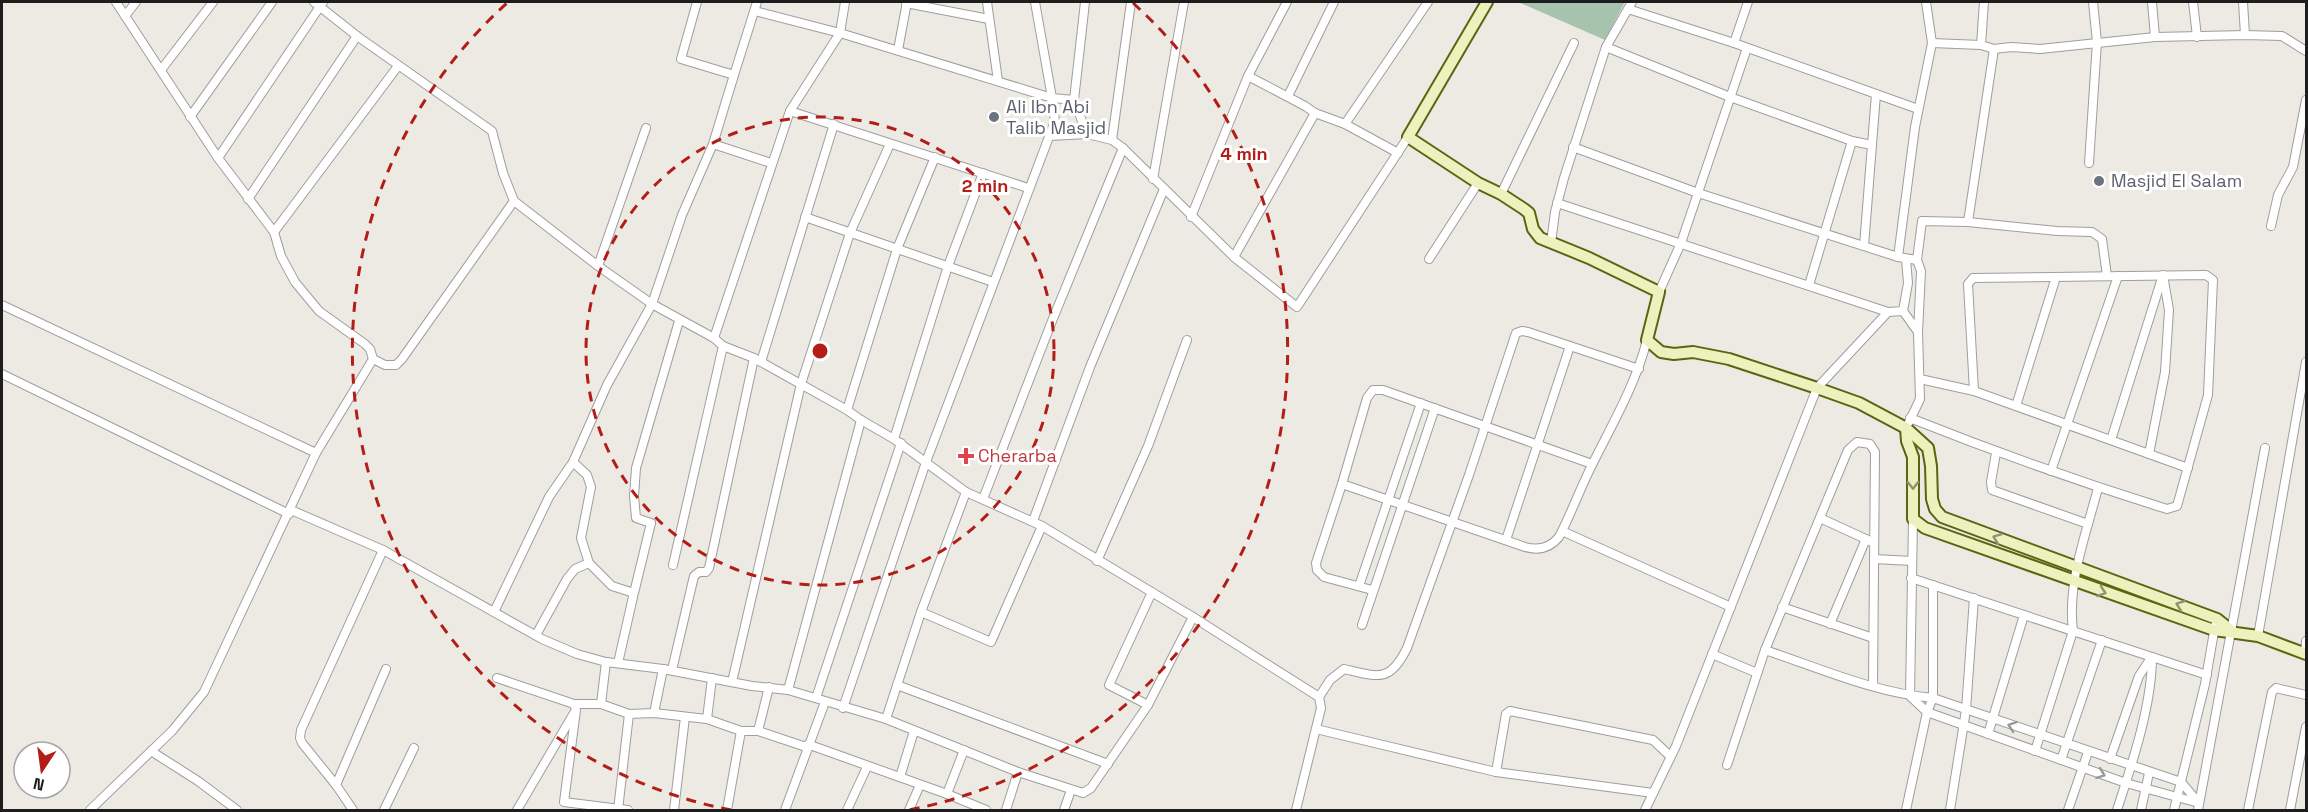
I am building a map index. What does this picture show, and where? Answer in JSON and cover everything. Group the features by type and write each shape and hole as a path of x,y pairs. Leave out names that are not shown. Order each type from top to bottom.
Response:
{"street":[{"path":"116,2 218,158 274,232 281,256 310,303 365,344 373,359 385,364 396,365 402,359 514,201"},
{"path":"125,16 136,2"},
{"path":"161,70 213,2"},
{"path":"190,117 272,2"},
{"path":"697,2 681,59 734,75"},
{"path":"494,612 549,498 573,462 607,385 652,304 682,215 713,144 757,2"},
{"path":"714,338 790,111 840,33 845,2"},
{"path":"898,50 907,2 989,20"},
{"path":"987,2 998,81"},
{"path":"843,708 926,462 1028,188 1056,121 1035,2"},
{"path":"1085,2 1074,100 1087,134"},
{"path":"1112,140 1131,2"},
{"path":"1153,179 1184,2"},
{"path":"1191,217 1248,76 1287,2"},
{"path":"1288,96 1334,2"},
{"path":"1346,124 1428,2"},
{"path":"1049,136 1087,134 1112,140 1234,256 1297,307 1408,137 1487,2"},
{"path":"1734,43 1748,2"},
{"path":"1918,332 1903,311 1908,283 1902,258 1918,110 1932,43 1926,2"},
{"path":"1982,45 1984,2"},
{"path":"2089,163 2097,42 2093,2"},
{"path":"2152,2 2155,37"},
{"path":"2193,2 2197,37"},
{"path":"2242,2 2246,35"},
{"path":"218,158 319,4 357,36 492,131 503,173 514,201 598,266 652,304 679,321 714,338 723,346 758,360 847,410 897,441 966,492 1042,526 1193,617 1319,697"},
{"path":"1551,243 1557,203 1606,47 1630,5 1918,110"},
{"path":"755,11 840,33 1052,98 1074,100"},
{"path":"1932,43 1982,45 1994,49 2040,49 2155,37 2246,35 2282,36 2307,51"},
{"path":"248,199 357,36"},
{"path":"1501,194 1574,43"},
{"path":"1606,47 1730,97 1852,141 1872,145"},
{"path":"1342,484 1525,547 1538,549 1555,542 1640,369 1659,292 1681,243 1747,48"},
{"path":"1968,222 1994,49"},
{"path":"274,232 398,66"},
{"path":"1248,76 1288,96 1315,113 1346,124 1398,153"},
{"path":"1864,246 1876,94"},
{"path":"2271,226 2278,195 2293,167 2307,100"},
{"path":"790,111 1028,188"},
{"path":"1234,256 1315,113"},
{"path":"672,670 694,576 709,570 758,360 834,124"},
{"path":"598,266 646,128"},
{"path":"1408,137 1529,213 1535,234 1659,292"},
{"path":"1809,285 1852,141"},
{"path":"713,144 771,163"},
{"path":"732,682 801,384 850,233 890,144"},
{"path":"1573,147 1698,193 1902,258 1917,260"},
{"path":"983,499 1052,321 1123,148"},
{"path":"847,410 897,249 935,157"},
{"path":"816,698 897,441 948,266 983,173"},
{"path":"1430,259 1478,183"},
{"path":"1033,521 1090,367 1164,189"},
{"path":"1557,203 1888,312 1903,311"},
{"path":"805,217 993,282"},
{"path":"2107,276 2102,239 2092,232 2057,231 1968,222 1922,221 1917,260 1921,271 1918,332 1920,399 1908,423 1907,441 1913,457 1910,696 1927,712 2199,807"},
{"path":"2111,440 2163,275"},
{"path":"2149,453 2165,372 2169,310 2163,275"},
{"path":"1647,340 1661,352 1693,352 1729,359 1859,403 1908,423 2098,488 2167,509 2177,506 2208,395 2213,280 2206,275 1973,278 1968,284 1974,391"},
{"path":"2051,471 2118,276"},
{"path":"2016,406 2056,277"},
{"path":"2,305 316,453"},
{"path":"1645,810 1671,756 1817,388 1888,312"},
{"path":"573,462 586,475 591,487 581,538 589,563 612,586 634,593 651,523 636,518 634,496 636,468 679,321"},
{"path":"1296,810 1316,729 1320,708 1319,697 1330,680 1344,669 1370,675 1387,674 1399,665 1407,648 1486,426 1516,333 1525,331 1640,369"},
{"path":"1097,561 1148,446 1187,340"},
{"path":"673,565 723,346"},
{"path":"1506,540 1570,346"},
{"path":"90,810 172,731 204,692 316,453 373,359"},
{"path":"2258,636 2307,362"},
{"path":"2,374 290,512 383,550 536,635 577,654 606,662 672,670 788,690 886,719 1018,772 1083,793 1091,788 1148,705 1193,617"},
{"path":"1920,380 1974,391 2188,468"},
{"path":"1372,590 1324,577 1318,573 1316,566 1370,392 1380,389 1592,464"},
{"path":"1359,586 1421,403"},
{"path":"1362,625 1434,408"},
{"path":"788,690 861,420"},
{"path":"1908,423 1928,448 1932,499 1935,509 1942,517 2077,567 2232,631 2258,636 2306,654 2307,640"},
{"path":"1727,765 1765,650 1782,607 1848,450 1857,442 1870,444 1875,452 1873,686"},
{"path":"2199,807 2265,448"},
{"path":"1996,453 1991,482 1992,490 2088,524"},
{"path":"2035,751 2073,631 2070,612 2077,567 2098,488"},
{"path":"886,719 921,612 966,492"},
{"path":"1820,518 1874,543"},
{"path":"1913,519 1925,528 2075,583 2216,625"},
{"path":"921,612 991,642 1042,526"},
{"path":"1562,531 1731,607"},
{"path":"1830,624 1866,538"},
{"path":"353,810 300,738 301,730 383,550"},
{"path":"1874,559 1912,561"},
{"path":"536,635 567,579 575,569 589,563"},
{"path":"1911,578 2207,675"},
{"path":"1906,810 1927,712 1933,698 1933,585"},
{"path":"1148,705 1109,685 1152,592"},
{"path":"618,663 633,597"},
{"path":"1950,810 1966,710 1974,598"},
{"path":"1782,607 1874,638"},
{"path":"1988,734 2024,615"},
{"path":"2174,810 2207,675 2216,625"},
{"path":"2061,760 2102,640"},
{"path":"1765,650 1873,686 1910,696 1933,698 2066,745 2181,782 2199,807"},
{"path":"1712,654 1757,673"},
{"path":"2110,759 2139,676 2152,657"},
{"path":"2117,810 2131,766 2152,680 2152,657"},
{"path":"601,704 606,662"},
{"path":"336,785 386,669"},
{"path":"654,713 663,669"},
{"path":"497,678 575,707 601,704 629,714 654,713 707,719 741,731 758,731 803,746 810,745 946,794 969,807 986,810"},
{"path":"707,719 712,678"},
{"path":"897,685 1108,764"},
{"path":"758,731 769,687"},
{"path":"2248,810 2272,692 2276,688 2307,695"},
{"path":"785,810 825,702"},
{"path":"575,707 564,802 628,810"},
{"path":"518,810 575,707"},
{"path":"1496,772 1506,714 1510,711 1653,740 1671,756"},
{"path":"618,810 629,714"},
{"path":"674,810 685,717"},
{"path":"2290,810 2307,727"},
{"path":"1316,729 1496,772 1653,793"},
{"path":"728,810 741,731"},
{"path":"900,777 914,731"},
{"path":"384,810 414,748"},
{"path":"946,794 964,750"},
{"path":"151,751 198,781 237,810"},
{"path":"2068,810 2088,752"},
{"path":"847,810 867,767"},
{"path":"1006,810 1018,772"},
{"path":"2141,810 2149,773"},
{"path":"909,810 920,785"},
{"path":"1064,810 1071,790"}],"green space":[{"path":"1518,2 1625,2 1605,40"}],"place":[{"name":"Ali Ibn Abi Talib Masjid","path":"994,117"},
{"name":"Masjid El Salam","path":"2099,181"},
{"name":"Cherarba","path":"966,456"}]}
